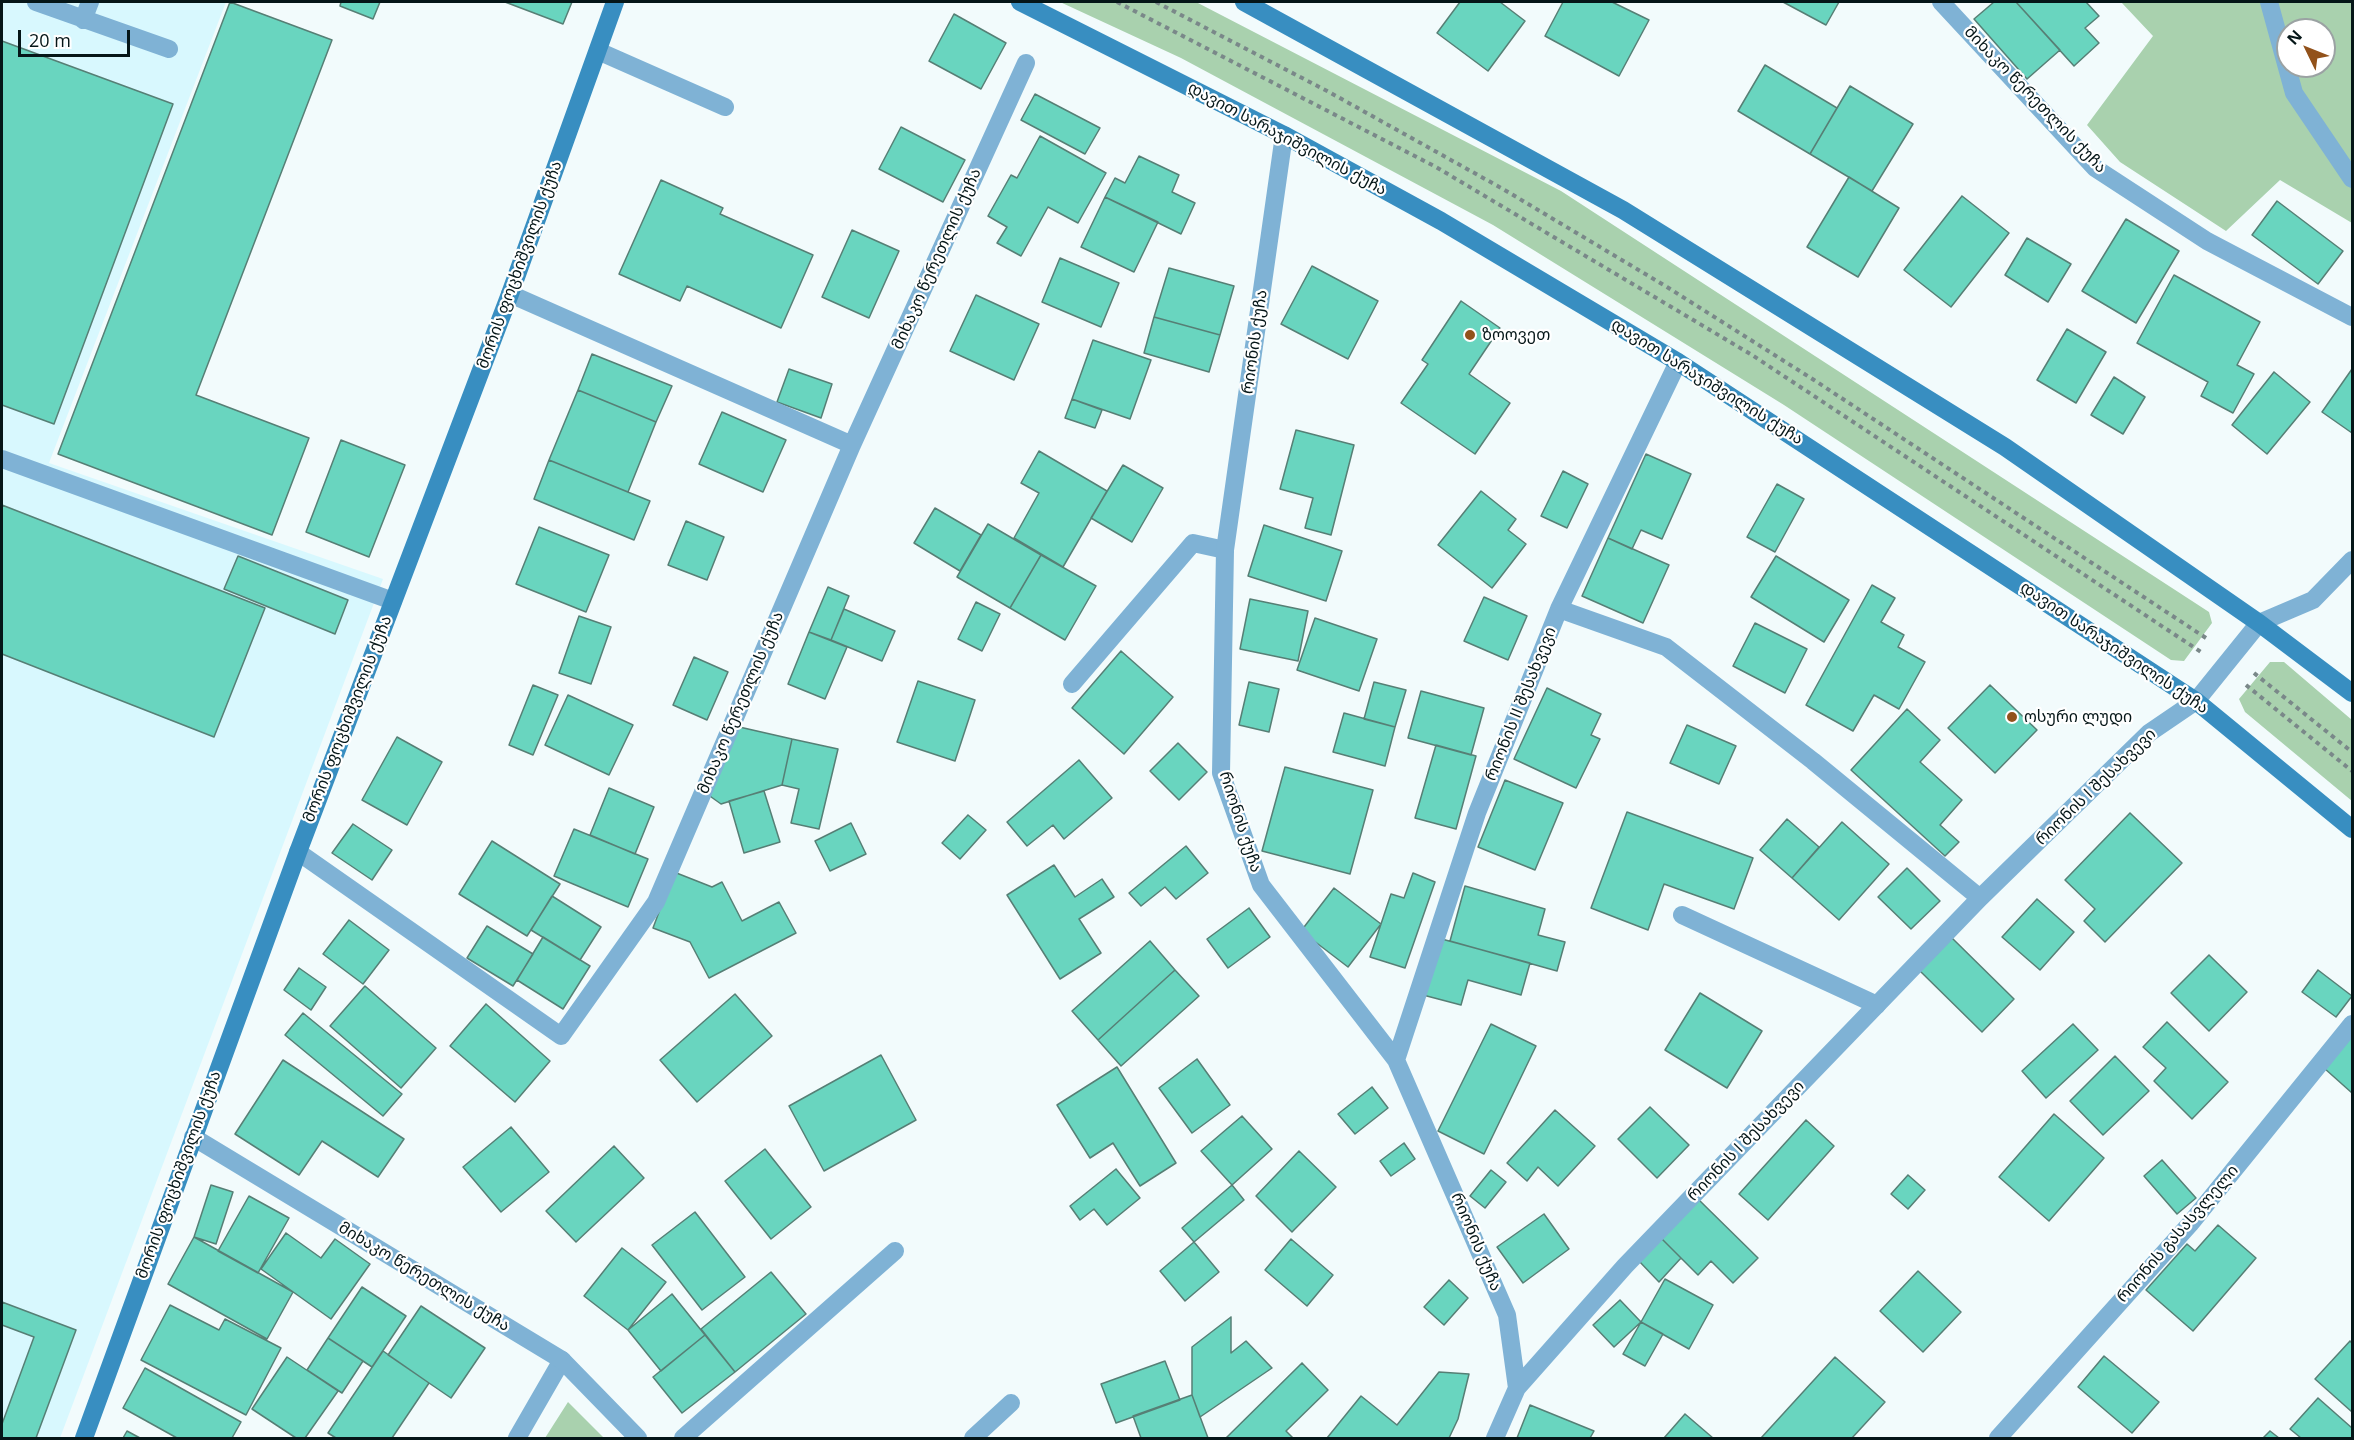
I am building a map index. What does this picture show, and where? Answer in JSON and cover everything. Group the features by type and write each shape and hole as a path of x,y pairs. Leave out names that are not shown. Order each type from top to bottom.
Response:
{"main road":[{"name":"მორის ფოცხიშვილის ქუჩა","path":"84,1438 297,852 510,294 615,2"},
{"name":"დავით სარაჯიშვილის ქუჩა","path":"1020,2 1284,135 1441,221 1678,362 2196,701 2352,829"},
{"path":"1244,2 1634,216 2004,447 2259,623 2352,693"}],"street":[{"path":"36,2 169,49"},
{"path":"83,20 90,2"},
{"name":"მიხაკო წერეთლის ქუჩა","path":"1941,2 2095,168 2207,241 2352,317"},
{"path":"2269,2 2294,93 2352,179"},
{"path":"598,51 725,107"},
{"name":"მიხაკო წერეთლის ქუჩა","path":"297,852 561,1036 656,902 852,446 1026,63"},
{"name":"რიონის ქუჩა","path":"1284,135 1225,550 1221,773 1261,885 1396,1060 1507,1315 1517,1388"},
{"path":"510,294 852,446"},
{"name":"რიონის II შესახვევი","path":"1396,1060 1477,813 1559,609 1678,362"},
{"path":"2,459 393,601"},
{"path":"1072,684 1193,543 1225,550"},
{"path":"2259,623 2313,600 2352,560"},
{"path":"1559,609 1666,647 1813,761 1980,898"},
{"name":"რიონის I შესახვევი","path":"1517,1388 1625,1266 1980,898 2149,733 2196,701 2259,623"},
{"path":"1682,915 1877,1005"},
{"name":"რიონის გასასვლელი","path":"1998,1438 2190,1224 2352,1024"},
{"name":"მიხაკო წერეთლის ქუჩა","path":"193,1137 562,1360 638,1438"},
{"path":"683,1438 895,1251"},
{"path":"517,1438 562,1360"},
{"path":"1495,1438 1517,1388"},
{"path":"973,1438 1011,1403"}],"path":[{"path":"1117,2 1436,167 1742,349 2228,661 2352,771"},
{"path":"1156,2 1329,92 1503,189 1666,287 1814,380 2228,661 2352,752"}],"shaded area":[{"path":"2,2 226,2 49,463 383,579 60,1438 2,1438"}],"green space":[{"path":"1060,2 1196,2 1561,191 2209,612 2212,623 2184,661 2171,660 1784,405 1493,225 1181,58"},
{"path":"2121,2 2352,2 2352,223 2280,180 2226,231 2120,162 2087,125 2153,36"},
{"path":"2270,662 2284,662 2352,720 2352,801 2245,712 2239,699"},
{"path":"568,1402 604,1438 545,1438"}],"building":[{"path":"230,2 332,40 196,395 309,438 272,535 58,454"},
{"path":"341,2 380,2 373,19 340,6"},
{"path":"505,2 572,2 563,24"},
{"path":"1460,2 1500,2 1525,21 1488,71 1437,33"},
{"path":"1563,2 1612,2 1649,20 1619,76 1545,36"},
{"path":"1783,2 1839,2 1826,25"},
{"path":"1994,2 2016,2 2060,50 2027,79 1974,19"},
{"path":"2016,2 2086,2 2099,16 2085,28 2099,43 2074,66"},
{"path":"954,14 1006,43 981,89 929,61"},
{"path":"2,41 173,104 54,424 2,405"},
{"path":"1765,65 1837,108 1810,154 1738,111"},
{"path":"1850,86 1913,124 1872,191 1810,154"},
{"path":"1035,94 1100,128 1085,154 1021,120"},
{"path":"901,127 965,160 943,202 879,169"},
{"path":"1040,136 1106,173 1078,223 1048,207 1021,256 997,243 1007,227 988,216 1011,175 1017,178"},
{"path":"1139,156 1179,175 1172,192 1195,203 1181,234 1105,197 1115,178 1125,183"},
{"path":"1849,177 1899,208 1858,277 1807,247"},
{"path":"661,180 723,208 720,214 813,255 781,328 687,286 680,301 619,274"},
{"path":"1962,196 2009,233 1951,307 1904,270"},
{"path":"1105,197 1158,222 1134,272 1081,247"},
{"path":"2277,201 2343,251 2318,284 2252,235"},
{"path":"2126,219 2179,251 2136,323 2082,291"},
{"path":"852,230 899,251 869,318 822,297"},
{"path":"2027,238 2071,264 2048,302 2005,275"},
{"path":"1060,258 1119,283 1101,327 1042,302"},
{"path":"1312,266 1378,301 1348,359 1281,324"},
{"path":"1169,268 1234,286 1220,335 1154,317"},
{"path":"2174,275 2260,322 2237,365 2254,374 2233,413 2201,396 2208,382 2137,343"},
{"path":"976,295 1039,324 1014,380 950,351"},
{"path":"1461,301 1500,328 1469,374 1510,403 1475,454 1401,403 1428,364 1422,360"},
{"path":"1154,317 1220,335 1209,372 1144,353"},
{"path":"2067,329 2106,352 2076,403 2037,380"},
{"path":"1093,340 1151,360 1130,419 1072,399"},
{"path":"592,354 672,386 656,422 578,390"},
{"path":"789,369 832,384 821,418 777,402"},
{"path":"2352,369 2352,433 2322,412"},
{"path":"2274,372 2310,402 2267,454 2232,425"},
{"path":"2114,377 2145,397 2123,434 2091,415"},
{"path":"578,390 656,422 628,492 549,460"},
{"path":"1072,399 1102,410 1095,428 1065,418"},
{"path":"722,412 786,440 763,492 699,464"},
{"path":"1296,430 1354,445 1331,535 1305,528 1313,498 1280,489"},
{"path":"341,440 405,465 369,557 306,532"},
{"path":"1039,451 1107,491 1063,567 1014,538 1039,493 1021,483"},
{"path":"1646,454 1691,474 1662,539 1641,530 1632,549 1608,538"},
{"path":"549,460 650,501 634,540 534,499"},
{"path":"1123,465 1163,488 1132,542 1091,518"},
{"path":"1563,471 1588,484 1567,528 1541,516"},
{"path":"1777,484 1804,499 1775,552 1747,537"},
{"path":"1481,491 1516,519 1508,530 1526,544 1492,588 1438,545"},
{"path":"2,505 265,608 214,737 2,654"},
{"path":"935,508 981,535 960,571 914,543"},
{"path":"686,521 724,537 707,580 668,565"},
{"path":"988,524 1041,555 1010,608 957,577"},
{"path":"1264,525 1342,551 1326,601 1248,576"},
{"path":"539,527 609,555 586,612 516,584"},
{"path":"1608,538 1669,565 1643,623 1582,596"},
{"path":"1041,555 1096,586 1065,640 1010,608"},
{"path":"238,556 348,600 335,634 224,589"},
{"path":"1776,556 1849,600 1824,642 1751,597"},
{"path":"1872,585 1895,598 1881,622 1904,635 1898,647 1925,662 1899,709 1874,695 1853,731 1806,705"},
{"path":"828,587 849,596 831,640 809,632"},
{"path":"1484,597 1527,616 1508,660 1464,641"},
{"path":"1250,599 1308,611 1298,661 1240,649"},
{"path":"976,602 1000,614 982,651 958,639"},
{"path":"844,609 895,631 882,661 831,640"},
{"path":"579,616 611,627 591,684 559,673"},
{"path":"1315,618 1377,639 1359,691 1297,670"},
{"path":"1755,623 1807,649 1785,693 1733,666"},
{"path":"809,632 847,647 825,699 788,684"},
{"path":"1121,651 1173,697 1124,754 1072,708"},
{"path":"694,657 728,672 707,720 673,705"},
{"path":"918,681 975,700 955,761 897,742"},
{"path":"1249,682 1279,689 1269,732 1239,725"},
{"path":"1374,682 1406,690 1395,727 1364,719"},
{"path":"533,685 558,695 533,755 509,745"},
{"path":"1990,685 2037,730 1995,773 1948,728"},
{"path":"1547,688 1601,714 1591,735 1600,739 1576,788 1514,759"},
{"path":"1421,691 1484,708 1471,755 1408,738"},
{"path":"568,695 633,725 609,775 545,745"},
{"path":"1907,709 1940,740 1920,762 1962,800 1940,825 1959,842 1945,856 1851,770"},
{"path":"1344,713 1395,727 1385,766 1333,752"},
{"path":"1687,725 1736,746 1719,784 1670,763"},
{"path":"735,726 792,739 782,785 721,804 707,794"},
{"path":"397,737 442,762 407,825 362,800"},
{"path":"792,739 838,749 819,829 791,823 799,789 782,785"},
{"path":"1178,743 1207,772 1179,800 1150,771"},
{"path":"1436,745 1476,756 1456,829 1415,818"},
{"path":"1079,760 1112,798 1064,839 1053,825 1027,846 1007,822"},
{"path":"1285,767 1373,790 1350,874 1262,851"},
{"path":"1505,780 1563,803 1535,870 1478,847"},
{"path":"609,788 654,807 635,854 590,835"},
{"path":"764,791 780,842 744,853 729,801"},
{"path":"1627,812 1753,858 1734,909 1664,884 1648,930 1591,908"},
{"path":"2130,813 2182,863 2105,942 2084,921 2095,909 2065,880"},
{"path":"968,815 986,830 960,859 942,843"},
{"path":"1787,819 1819,847 1792,878 1760,850"},
{"path":"1842,822 1889,864 1839,920 1792,878"},
{"path":"851,823 866,854 830,871 815,841"},
{"path":"353,824 392,850 372,880 332,853"},
{"path":"574,829 648,859 628,907 554,876"},
{"path":"492,841 560,884 527,936 459,894"},
{"path":"1186,846 1208,873 1176,899 1165,887 1141,906 1129,893"},
{"path":"1054,865 1075,897 1102,879 1114,897 1079,919 1101,953 1060,979 1007,895"},
{"path":"1907,868 1940,901 1911,929 1878,897"},
{"path":"674,872 712,887 722,882 742,921 779,902 796,933 709,978 690,942 653,928"},
{"path":"1413,873 1435,882 1405,968 1370,957 1391,894 1404,898"},
{"path":"1465,886 1545,909 1538,935 1565,942 1557,971 1450,941"},
{"path":"1334,888 1381,924 1348,967 1301,931"},
{"path":"552,896 601,927 580,960 531,930"},
{"path":"2037,899 2074,932 2040,970 2002,937"},
{"path":"1249,908 1270,937 1228,968 1207,939"},
{"path":"349,920 389,950 363,984 323,954"},
{"path":"487,926 533,954 513,986 467,958"},
{"path":"543,937 590,966 563,1009 517,980"},
{"path":"1438,938 1530,963 1521,995 1468,980 1461,1005 1423,995"},
{"path":"1952,938 2014,999 1982,1032 1920,971"},
{"path":"1150,941 1175,970 1098,1040 1072,1011"},
{"path":"2209,955 2247,992 2209,1031 2171,993"},
{"path":"299,968 326,987 311,1010 284,990"},
{"path":"1175,970 1199,996 1121,1066 1098,1040"},
{"path":"2318,970 2352,996 2336,1017 2302,992"},
{"path":"365,986 436,1048 401,1088 330,1026"},
{"path":"1700,993 1762,1031 1727,1088 1665,1050"},
{"path":"735,994 772,1036 697,1102 660,1060"},
{"path":"486,1004 550,1061 515,1102 450,1046"},
{"path":"303,1013 402,1094 383,1116 285,1035"},
{"path":"2167,1022 2228,1082 2192,1119 2154,1081 2166,1068 2143,1047"},
{"path":"1491,1024 1536,1046 1484,1154 1438,1131"},
{"path":"2073,1024 2098,1050 2046,1098 2022,1071"},
{"path":"2352,1036 2352,1093 2324,1068"},
{"path":"881,1055 916,1120 824,1171 789,1106"},
{"path":"2115,1056 2149,1091 2103,1135 2070,1101"},
{"path":"1197,1059 1230,1105 1192,1133 1159,1088"},
{"path":"283,1060 404,1139 378,1177 322,1141 299,1175 235,1134"},
{"path":"1117,1067 1176,1163 1140,1186 1113,1143 1090,1158 1057,1105"},
{"path":"1372,1087 1388,1108 1355,1134 1338,1114"},
{"path":"1650,1107 1689,1145 1657,1178 1618,1139"},
{"path":"1555,1110 1595,1146 1558,1186 1538,1167 1527,1181 1507,1163"},
{"path":"2054,1114 2104,1158 2049,1221 1999,1177"},
{"path":"1242,1116 1272,1149 1232,1185 1201,1151"},
{"path":"1806,1120 1834,1146 1768,1220 1739,1194"},
{"path":"511,1127 549,1172 501,1212 463,1167"},
{"path":"1404,1143 1415,1159 1391,1176 1380,1161"},
{"path":"614,1146 644,1178 576,1242 546,1211"},
{"path":"765,1149 811,1207 771,1239 725,1181"},
{"path":"1299,1151 1336,1187 1292,1232 1256,1196"},
{"path":"2162,1160 2196,1198 2177,1214 2144,1176"},
{"path":"1116,1169 1140,1198 1107,1225 1094,1209 1080,1220 1070,1206"},
{"path":"1491,1170 1506,1182 1485,1208 1470,1196"},
{"path":"1908,1175 1925,1190 1908,1209 1891,1194"},
{"path":"211,1185 233,1192 216,1244 194,1237"},
{"path":"1232,1185 1244,1200 1194,1242 1182,1228"},
{"path":"249,1196 289,1218 258,1273 218,1251"},
{"path":"1698,1199 1758,1258 1733,1283 1711,1261 1698,1275 1661,1238"},
{"path":"695,1212 745,1277 702,1310 652,1245"},
{"path":"1544,1214 1569,1249 1523,1283 1497,1247"},
{"path":"2218,1225 2256,1258 2193,1331 2146,1290 2187,1244 2195,1251"},
{"path":"286,1233 321,1258 335,1239 370,1264 331,1319 261,1269"},
{"path":"194,1237 293,1292 267,1339 168,1284"},
{"path":"1661,1238 1681,1258 1659,1282 1638,1260"},
{"path":"1291,1239 1333,1275 1307,1306 1265,1270"},
{"path":"1194,1242 1219,1272 1185,1301 1160,1271"},
{"path":"622,1248 666,1282 628,1330 584,1296"},
{"path":"1918,1271 1961,1312 1923,1352 1880,1311"},
{"path":"771,1272 806,1314 735,1372 701,1329"},
{"path":"1665,1279 1713,1305 1689,1349 1641,1322"},
{"path":"1449,1280 1468,1298 1444,1325 1424,1307"},
{"path":"362,1287 406,1316 372,1367 328,1338"},
{"path":"672,1294 705,1335 661,1371 628,1330"},
{"path":"1620,1300 1641,1322 1614,1347 1593,1325"},
{"path":"2,1302 76,1330 36,1438 2,1438 2,1424 34,1337 2,1325"},
{"path":"170,1305 219,1330 225,1319 281,1348 246,1415 141,1360"},
{"path":"421,1306 485,1348 451,1398 388,1355"},
{"path":"1231,1317 1231,1353 1246,1341 1272,1368 1200,1417 1192,1395 1192,1347"},
{"path":"1641,1322 1663,1334 1645,1366 1623,1354"},
{"path":"705,1335 735,1372 682,1413 653,1377"},
{"path":"328,1338 363,1361 342,1393 307,1370"},
{"path":"2350,1341 2352,1343 2352,1412 2315,1379"},
{"path":"383,1351 429,1383 392,1438 336,1438 328,1433"},
{"path":"2104,1356 2159,1402 2132,1433 2078,1387"},
{"path":"287,1357 338,1391 305,1438 296,1438 252,1409"},
{"path":"1835,1357 1885,1402 1852,1438 1761,1438"},
{"path":"1165,1361 1180,1400 1116,1423 1101,1384"},
{"path":"1302,1363 1328,1390 1286,1431 1293,1438 1226,1438"},
{"path":"145,1368 241,1422 232,1438 177,1438 123,1408"},
{"path":"1439,1372 1469,1374 1458,1419 1449,1438 1327,1438 1361,1396 1397,1425"},
{"path":"1192,1395 1208,1438 1141,1438 1133,1416"},
{"path":"2318,1398 2352,1428 2352,1438 2301,1438 2290,1429"},
{"path":"1530,1405 1594,1431 1590,1438 1517,1438"},
{"path":"1685,1414 1713,1438 1664,1438"},
{"path":"127,1431 140,1438 123,1438"},
{"path":"2270,1431 2279,1438 2263,1438"}],"place":[{"name":"ზოოვეთ","path":"1470,335"},
{"name":"ოსური ლუდი","path":"2012,717"}]}
